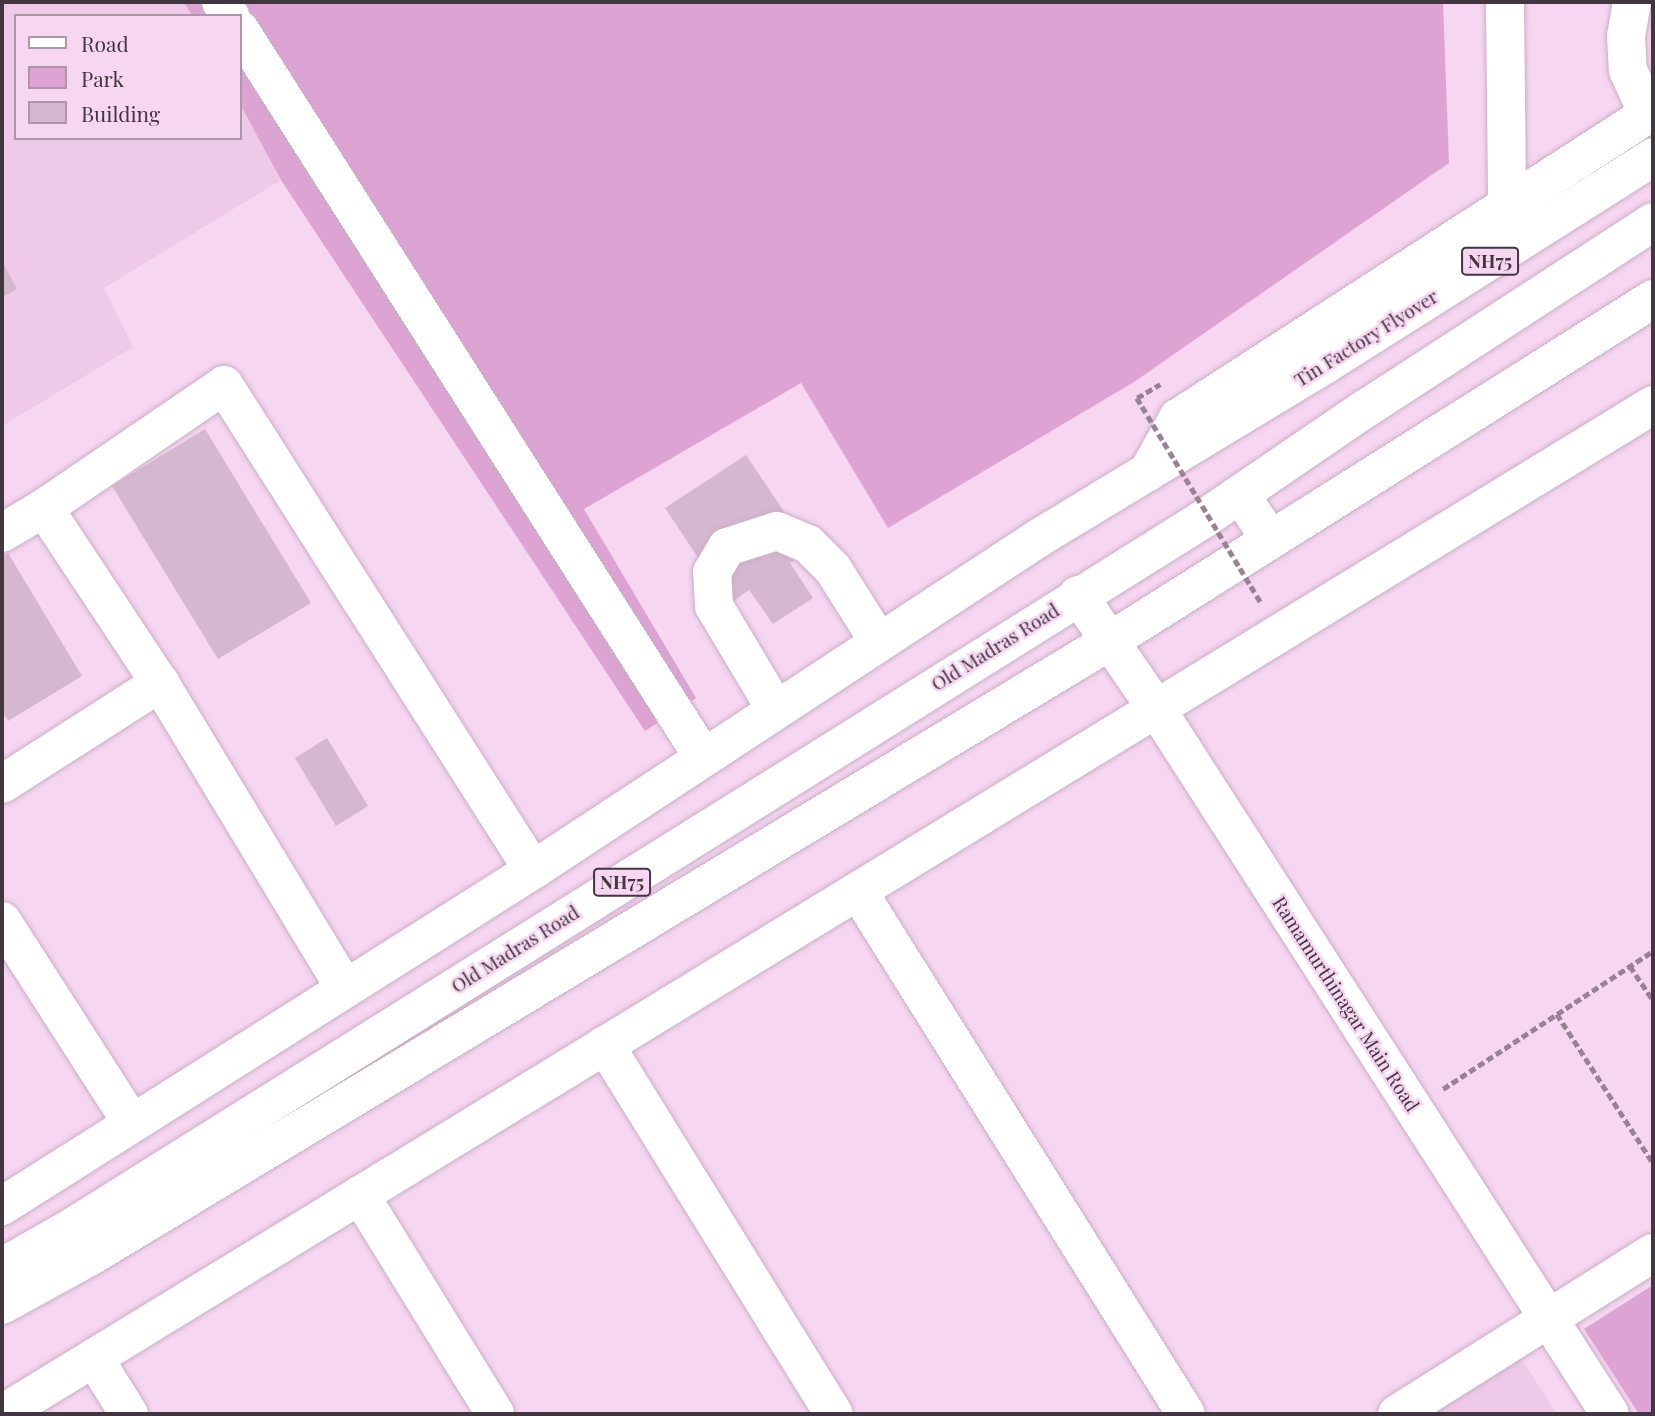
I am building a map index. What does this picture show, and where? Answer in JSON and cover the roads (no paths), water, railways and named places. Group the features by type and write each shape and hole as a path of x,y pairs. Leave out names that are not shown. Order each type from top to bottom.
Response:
{"main road":[{"path":"1505,2 1507,205"},
{"path":"1148,472 1178,418 1651,113 1628,70 1626,36 1632,2"},
{"path":"242,33 703,757"},
{"name":"Tin Factory Flyover","path":"1148,472 1653,157"},
{"name":"NH75","path":"1240,494 1653,222"},
{"path":"2,1305 103,1248 1110,641 1653,299"},
{"path":"2,533 44,508 224,385 533,870"},
{"path":"2,1414 1653,405"},
{"name":"NH75","path":"2,1206 533,870 1037,539 1148,472"},
{"path":"1240,494 1270,540"},
{"name":"Old Madras Road","path":"2,1267 90,1216 1240,494"},
{"path":"44,508 160,683 345,988"},
{"path":"776,709 713,606 712,572 727,547 777,531 808,544 833,569 879,642"},
{"name":"Ramamurthinagar Main Road","path":"1079,595 1156,708 1610,1414"},
{"path":"2,784 160,683"},
{"path":"858,891 1186,1414"},
{"path":"2,920 131,1122"},
{"path":"605,1045 834,1414"},
{"path":"360,1195 495,1414"},
{"path":"1397,1414 1653,1253"},
{"path":"94,1357 129,1414"}]}
